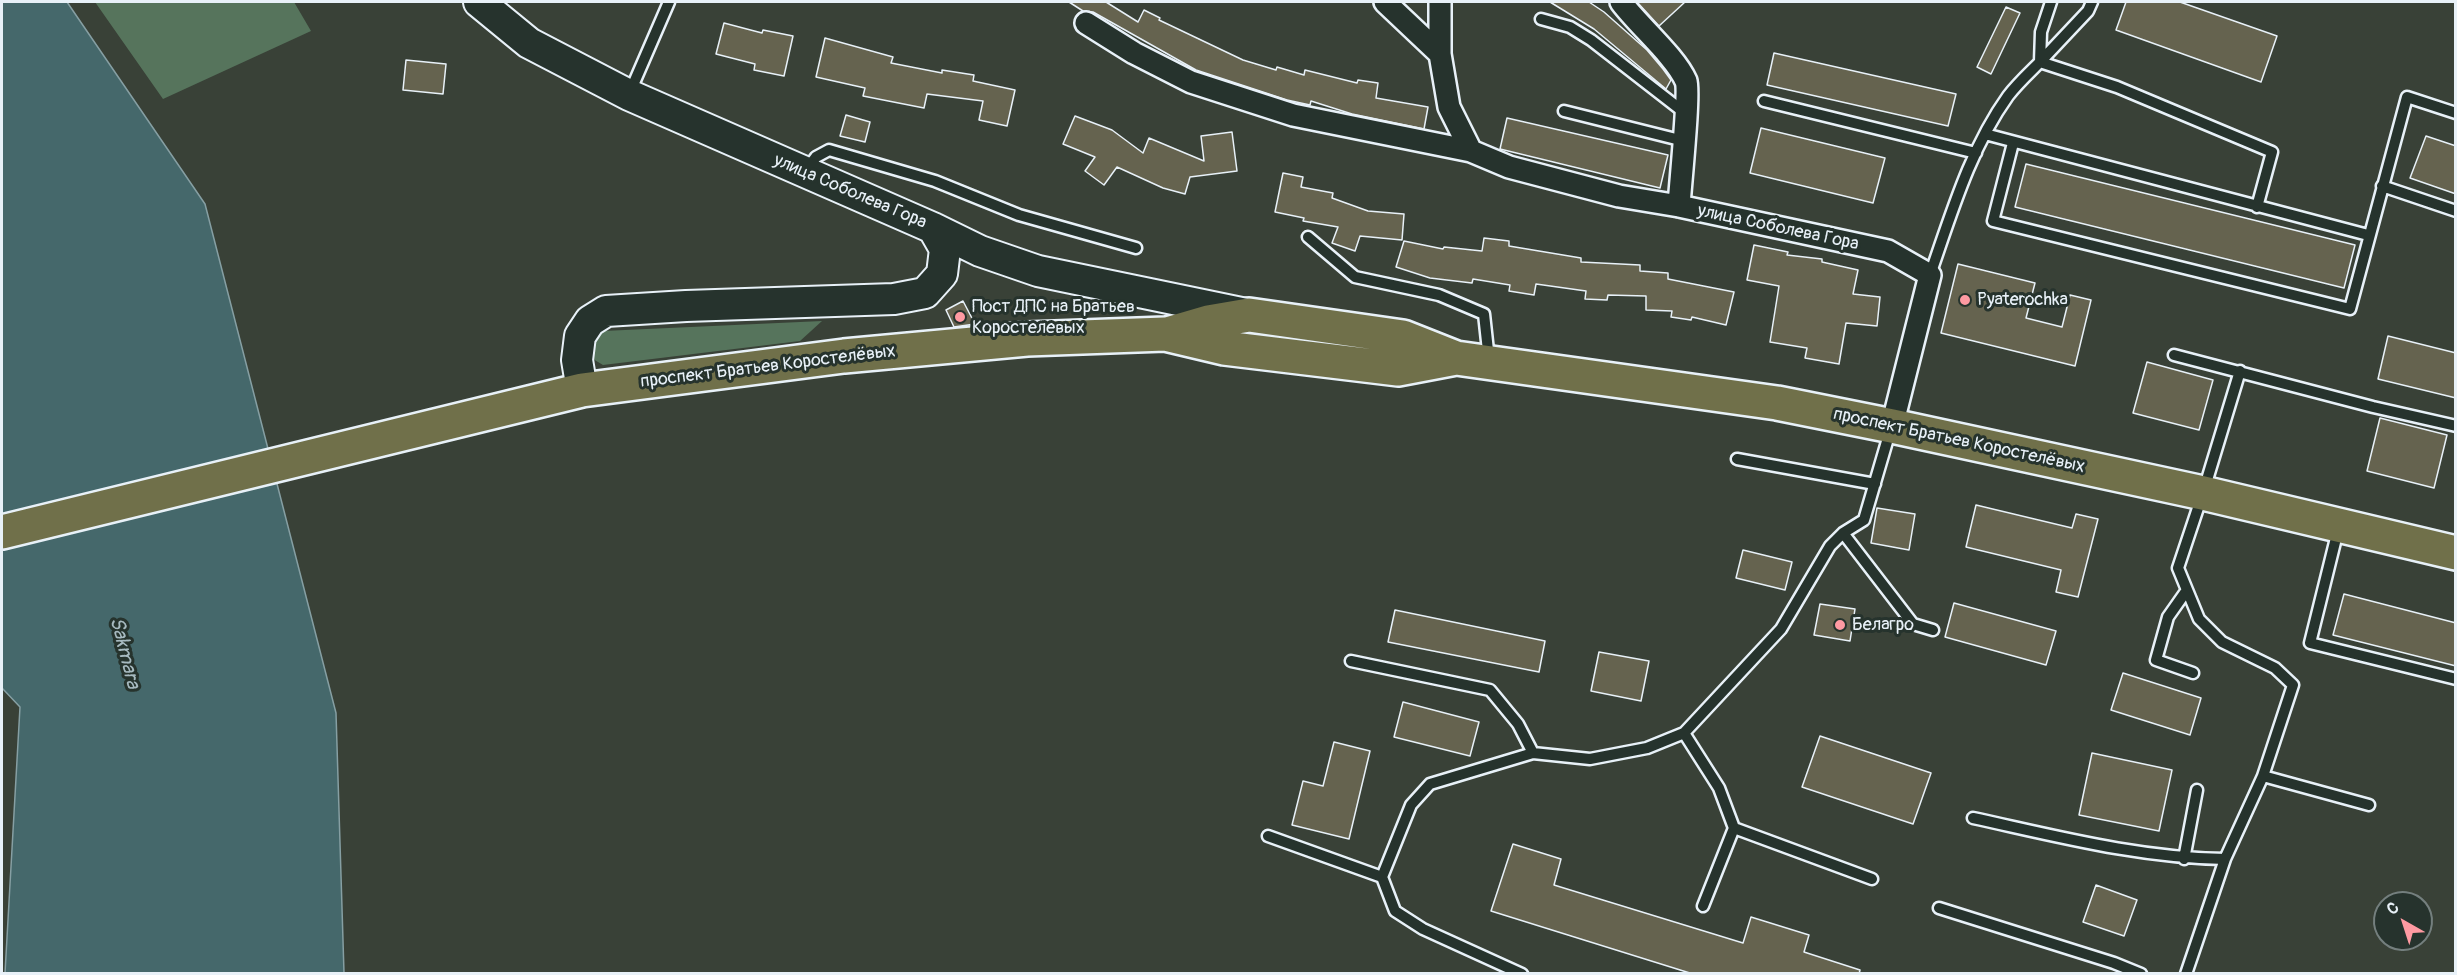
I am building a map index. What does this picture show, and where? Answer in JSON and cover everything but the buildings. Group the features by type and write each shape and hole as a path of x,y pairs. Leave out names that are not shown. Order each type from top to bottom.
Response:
{"main road":[{"name":"проспект Братьев Коростелёвых","path":"2,532 582,390 844,356 1027,339 1166,334 1208,322 1249,315 1403,337 1456,358 1777,403 2203,493 2456,553"},
{"name":"проспект Братьев Коростелёвых","path":"1166,334 1224,348 1398,369 1456,358"}],"street":[{"name":"улица Соболева Гора","path":"479,2 529,43 628,96 933,228 980,251 1038,271 1249,315"},
{"path":"1385,2 1440,54"},
{"path":"1440,2 1440,54 1449,107 1471,150"},
{"path":"1621,2 1635,21 1664,51 1687,82 1679,206"},
{"name":"улица Соболева Гора","path":"1086,23 1134,53 1191,82 1293,115 1471,150 1520,170 1619,196 1679,206 1888,251 1930,276"},
{"path":"582,390 577,360 580,336 590,321 606,311 894,299 925,293 942,274 945,249 933,228"},
{"path":"1892,426 1930,276"}],"lane":[{"path":"628,96 669,2"},
{"path":"2040,62 2041,32 2051,2"},
{"path":"1930,276 1985,134 2009,95 2088,11 2092,2"},
{"path":"1541,19 1570,27 1591,40 1685,113"},
{"path":"2040,62 2117,87 2272,152 2257,207"},
{"path":"2013,143 1993,221 2350,309 2407,97 2456,113"},
{"path":"1764,101 1976,153"},
{"path":"1564,111 1683,141"},
{"path":"1985,134 2368,236"},
{"path":"805,172 816,156 828,150 935,181 1019,215 1136,248"},
{"path":"2382,186 2456,211"},
{"path":"1308,237 1355,277 1439,295 1484,314 1489,363"},
{"path":"2174,355 2373,407 2456,426"},
{"path":"2186,974 2225,859 2263,776 2293,685 2275,668 2222,642 2199,619 2178,568 2240,371"},
{"path":"1522,974 1423,929 1395,911 1382,877 1411,804 1430,784 1533,753 1590,759 1647,748 1684,733 1781,629 1830,546 1844,533 1864,520 1892,426"},
{"path":"1737,459 1875,484"},
{"path":"2340,525 2310,643 2456,679"},
{"path":"1844,533 1913,624 1933,630"},
{"path":"2187,590 2168,617 2156,660 2193,673"},
{"path":"1350,662 1491,690 1518,724 1533,753"},
{"path":"1684,733 1719,788 1734,828 1703,906"},
{"path":"2263,776 2368,805"},
{"path":"2184,858 2197,790"},
{"path":"1972,818 2137,853 2225,859"},
{"path":"1734,828 1872,879"},
{"path":"1268,836 1382,877"},
{"path":"1939,908 2114,963 2141,974"}],"green space":[{"path":"95,2 294,2 311,31 163,99"},
{"path":"822,321 800,341 603,365 593,359 593,342 596,336 603,331"}],"water":[{"name":"Sakmara","path":"2,2 67,2 205,204 336,713 344,973 5,973 20,707 2,688"}],"place":[{"name":"Pyaterochka","path":"1965,300"},
{"name":"Пост ДПС на Братьев Коростелевых","path":"960,317"},
{"name":"Белагро","path":"1840,625"}]}
